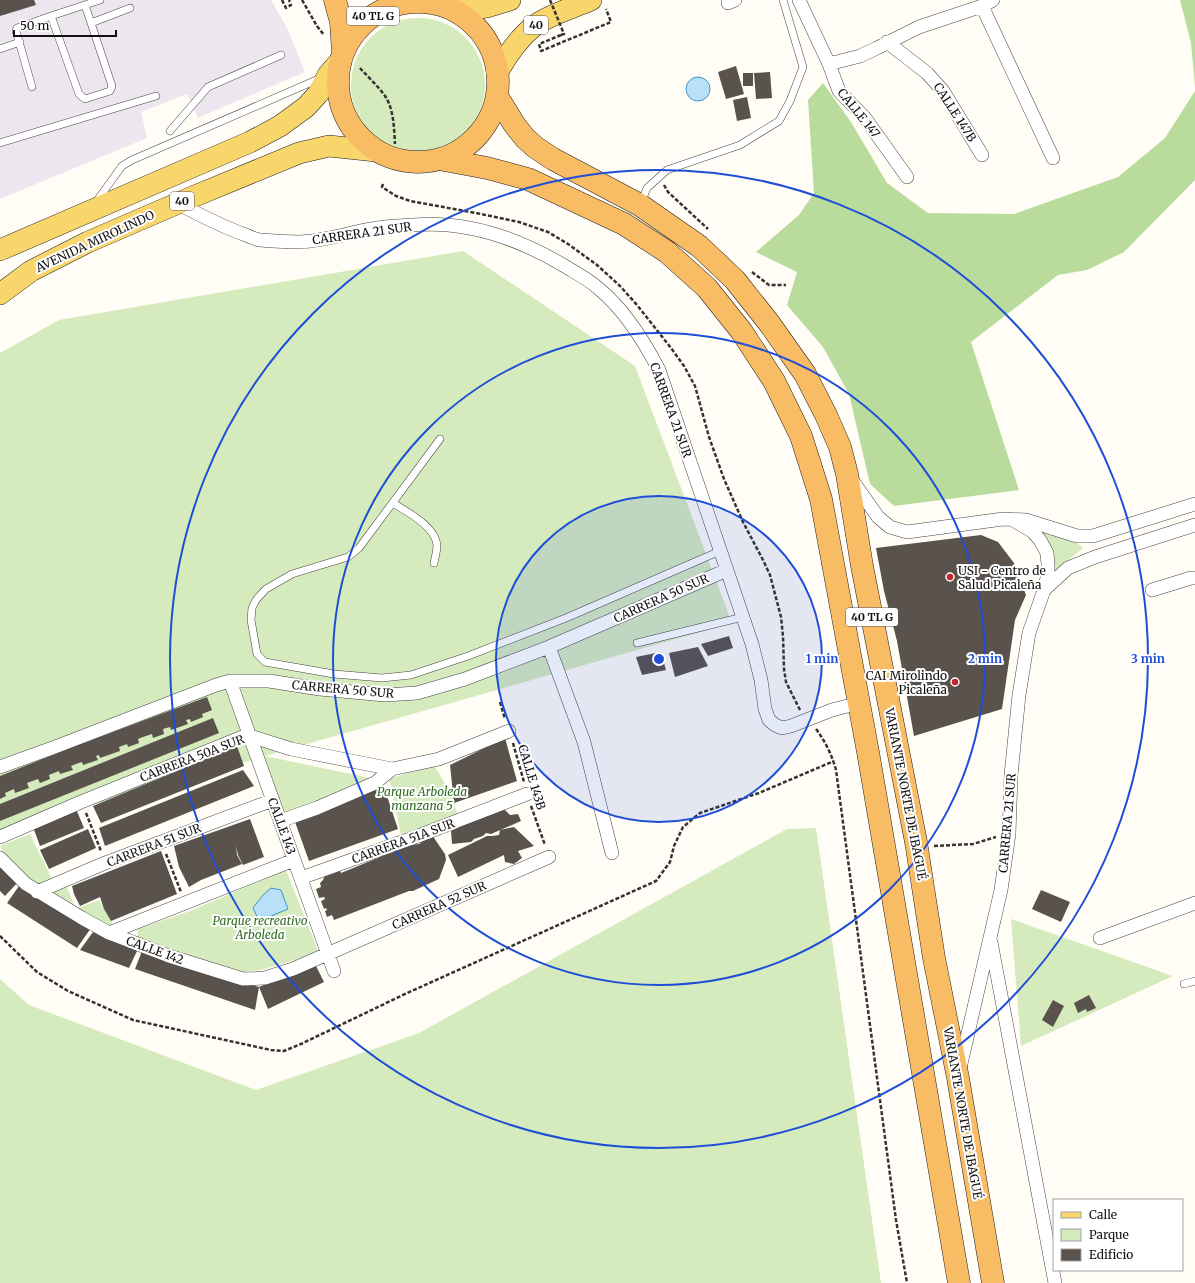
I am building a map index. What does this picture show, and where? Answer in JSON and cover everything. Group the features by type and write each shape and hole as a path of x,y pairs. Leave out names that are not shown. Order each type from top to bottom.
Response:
{"highway":[{"name":"40 TL G","path":"335,0 342,22 343,64"},
{"name":"40 TL G","path":"416,1 434,3 449,8 464,16 476,27 487,41 494,56 497,73 497,96 488,120 472,140 451,155 439,159 420,162 401,161 388,157 386,148 364,142 354,132 343,112 338,90 338,75 343,64 349,41 357,30 378,12 391,6 416,1"},
{"name":"VARIANTE NORTE DE IBAGUÉ","path":"497,96 514,124 525,138 535,147 553,159 640,205 699,246 735,280 769,322 805,374 826,415 840,447 847,474 863,574 916,842 934,958 958,1078 993,1283"},
{"name":"40 TL G","path":"439,159 487,168 528,179 624,224 667,252 707,288 742,332 774,381 801,436 822,500 859,703 959,1283"}],"main road":[{"path":"449,8 469,10 485,4 510,0"},
{"name":"40","path":"497,73 508,55 534,26 546,19 598,4"},
{"name":"40","path":"0,250 250,142 280,126 306,107 343,64"},
{"name":"AVENIDA MIROLINDO","path":"0,294 31,271 58,256 177,203 299,153 329,146 386,148"}],"street":[{"name":"CALLE 147","path":"799,0 839,91 866,118 908,177"},
{"path":"828,64 860,56 919,27 988,3 1053,158"},
{"name":"CALLE 147B","path":"887,42 927,73 943,91 982,155"},
{"name":"CARRERA 21 SUR","path":"177,203 222,226 259,240 300,242 340,236 377,228 415,225 443,225 496,234 536,250 598,288 612,301 647,347 659,370 752,644 761,680 765,709 770,720 775,725 782,728 832,710 859,703"},
{"path":"847,474 878,518 890,527 906,532 1003,519 1026,520 1077,536 1093,536 1195,504"},
{"name":"CARRERA 21 SUR","path":"958,1078 1001,890 1008,834 1010,775 1019,695 1029,632 1048,574 1047,553 1040,540 1032,531 1013,520"},
{"name":"CARRERA 21 SUR","path":"1044,590 1068,568 1095,557 1195,525"},
{"path":"1093,536 1095,557"},
{"name":"CARRERA 50 SUR","path":"0,766 55,747 230,681 269,681 320,689 385,695 417,693 465,679 550,647 727,570"},
{"path":"1152,590 1195,578"},
{"path":"550,647 584,742 612,853"},
{"name":"CALLE 143","path":"230,681 334,972"},
{"path":"280,821 317,808 375,783 392,769 439,759 509,731"},
{"name":"CARRERA 50A SUR","path":"0,837 245,736 250,736 291,749 392,769"},
{"name":"CARRERA 51A SUR","path":"301,878 418,836 527,794"},
{"name":"CARRERA 51 SUR","path":"37,892 105,863 273,800"},
{"name":"CARRERA 52 SUR","path":"328,953 549,857"},
{"name":"CALLE 142","path":"0,858 26,884 37,892 109,933 169,956 243,979 265,978 292,969 328,953"},
{"path":"109,933 294,860"},
{"path":"1100,938 1195,903"},
{"path":"990,936 1055,1283"}],"lane":[{"path":"32,87 16,31 17,28 100,0"},
{"path":"640,205 647,188 667,170 740,145 779,121 790,101 804,67 783,0"},
{"path":"51,16 79,94 85,99 110,91 112,86 85,5"},
{"path":"91,23 130,8"},
{"path":"0,49 20,42"},
{"path":"170,131 208,87 281,55"},
{"path":"89,212 122,166 132,160 343,64"},
{"path":"0,144 156,96"},
{"path":"440,439 359,548 348,557 292,574 266,589 256,600 252,608 251,620 257,654 265,662 334,674 382,678 411,675 468,656 566,618 720,551"},
{"path":"393,503 416,518 432,532 437,544 434,564"},
{"path":"637,643 743,617"},
{"path":"1184,984 1195,981"}],"path":[{"path":"282,0 286,8 291,5 289,0"},
{"path":"302,0 317,26 326,37"},
{"path":"550,0 564,34 538,44 541,51 611,22 598,4"},
{"path":"343,64 386,97 394,124 386,148"},
{"path":"659,176 668,192 714,234"},
{"path":"747,267 769,285 786,285"},
{"name":"CALLE 143B","path":"500,702 527,794 549,857"},
{"path":"0,936 37,972 68,991 133,1020 271,1050 284,1051 405,994 656,881 670,862 674,846 683,827 700,813 759,793 834,761"},
{"path":"82,802 105,863"},
{"path":"916,842 933,846 973,844 1008,834"},
{"path":"162,842 185,902"}],"shaded area":[{"path":"0,0 271,0 287,28 305,72 198,118 187,94 141,112 147,138 0,199"}],"green space":[{"path":"1180,0 1195,0 1195,86 1191,43"},
{"path":"425,18 450,26 470,43 480,59 484,72 484,98 480,111 474,122 460,137 444,147 431,151 411,152 386,144 366,127 356,111 352,98 351,78 359,53 376,33 392,23 405,19"},
{"path":"823,83 851,122 887,183 928,213 1014,214 1118,177 1165,138 1195,91 1195,180 1124,252 1087,270 1058,275 971,342 1019,490 894,506 870,484 849,394 823,347 787,305 797,272 756,252 799,215 814,193 808,100"},
{"path":"463,251 635,366 732,623 265,756 375,779 279,815 256,759 0,831 0,353 59,320"},
{"path":"1042,533 1075,541 1083,548 1053,573"},
{"name":"Parque Arboleda manzana 5","path":"434,765 450,792 458,815 433,825 401,834 389,779"},
{"path":"816,828 881,1283 0,1283 0,979 29,1005 256,1090 419,1033 787,829"},
{"path":"30,834 53,881 36,885 12,869 0,846"},
{"name":"Parque recreativo Arboleda","path":"286,870 319,953 261,970 236,973 137,941 138,929 190,911"},
{"path":"66,886 74,904 51,892"},
{"path":"99,900 115,928 111,932 75,909"},
{"path":"1011,919 1173,976 1021,1046"}],"water":[{"path":"698,77 703,78 709,84 709,94 703,100 698,101 693,100 687,94 686,89 687,84 693,78"},
{"path":"271,888 281,890 288,909 259,921 253,908 263,895"}],"building":[{"path":"0,0 34,0 36,5 0,16"},
{"path":"736,66 744,94 726,99 718,72"},
{"path":"770,72 772,98 756,99 754,73"},
{"path":"743,73 753,73 753,86 743,86"},
{"path":"747,97 751,118 737,121 733,100"},
{"path":"981,535 998,542 1014,563 1026,595 1015,620 1002,709 914,736 897,641 884,591 876,548"},
{"path":"729,636 733,648 708,656 701,644"},
{"path":"698,647 708,666 675,677 669,653"},
{"path":"661,652 666,670 642,675 636,657"},
{"path":"207,697 212,710 202,714 203,717 191,722 190,719 186,720 188,724 171,730 170,727 163,729 164,734 153,738 152,734 138,739 139,743 128,747 127,744 119,747 120,751 100,758 99,755 96,756 98,760 83,765 82,762 71,766 73,770 60,774 59,771 49,775 50,779 40,783 38,779 27,783 29,788 15,793 14,789 5,793 6,796 0,799 0,776 70,748"},
{"path":"213,718 219,733 0,821 0,804"},
{"path":"505,738 517,781 454,803 450,765"},
{"path":"237,746 244,766 101,823 93,806"},
{"path":"243,770 254,786 105,846 99,828"},
{"path":"384,787 398,829 309,861 294,819"},
{"path":"502,807 510,815 518,814 521,821 491,834 486,833 471,842 452,844 451,831"},
{"path":"76,809 84,828 40,846 33,827"},
{"path":"250,819 264,857 243,865 238,855 236,846 237,855 242,864 201,880 189,887 179,867 174,846"},
{"path":"514,827 534,846 518,851 522,858 514,864 505,862 504,855 458,877 448,855 487,836 499,835 500,830"},
{"path":"88,829 96,848 49,869 40,850"},
{"path":"432,835 445,854 446,860 439,879 413,891 409,891 334,920 332,915 327,917 325,911 327,910 326,908 324,909 321,901 325,899 324,897 319,898 316,889 321,887 320,883 325,875 339,868 341,873 409,845 419,844"},
{"path":"161,851 177,894 111,921 104,909 100,897 80,906 72,886"},
{"path":"0,863 18,882 5,896 0,891"},
{"path":"19,886 91,928 77,948 7,903"},
{"path":"1041,890 1070,902 1061,922 1032,909"},
{"path":"93,932 138,949 129,968 80,950"},
{"path":"142,951 259,987 255,1010 135,969"},
{"path":"315,964 324,982 268,1009 259,987"},
{"path":"1089,995 1096,1008 1087,1012 1086,1009 1078,1013 1074,1003"},
{"path":"1053,1000 1064,1006 1053,1027 1042,1020"}],"place":[{"name":"USI - Centro de Salud Picaleña","path":"950,577"},
{"name":"CAI Mirolindo Picaleña","path":"955,682"}]}
